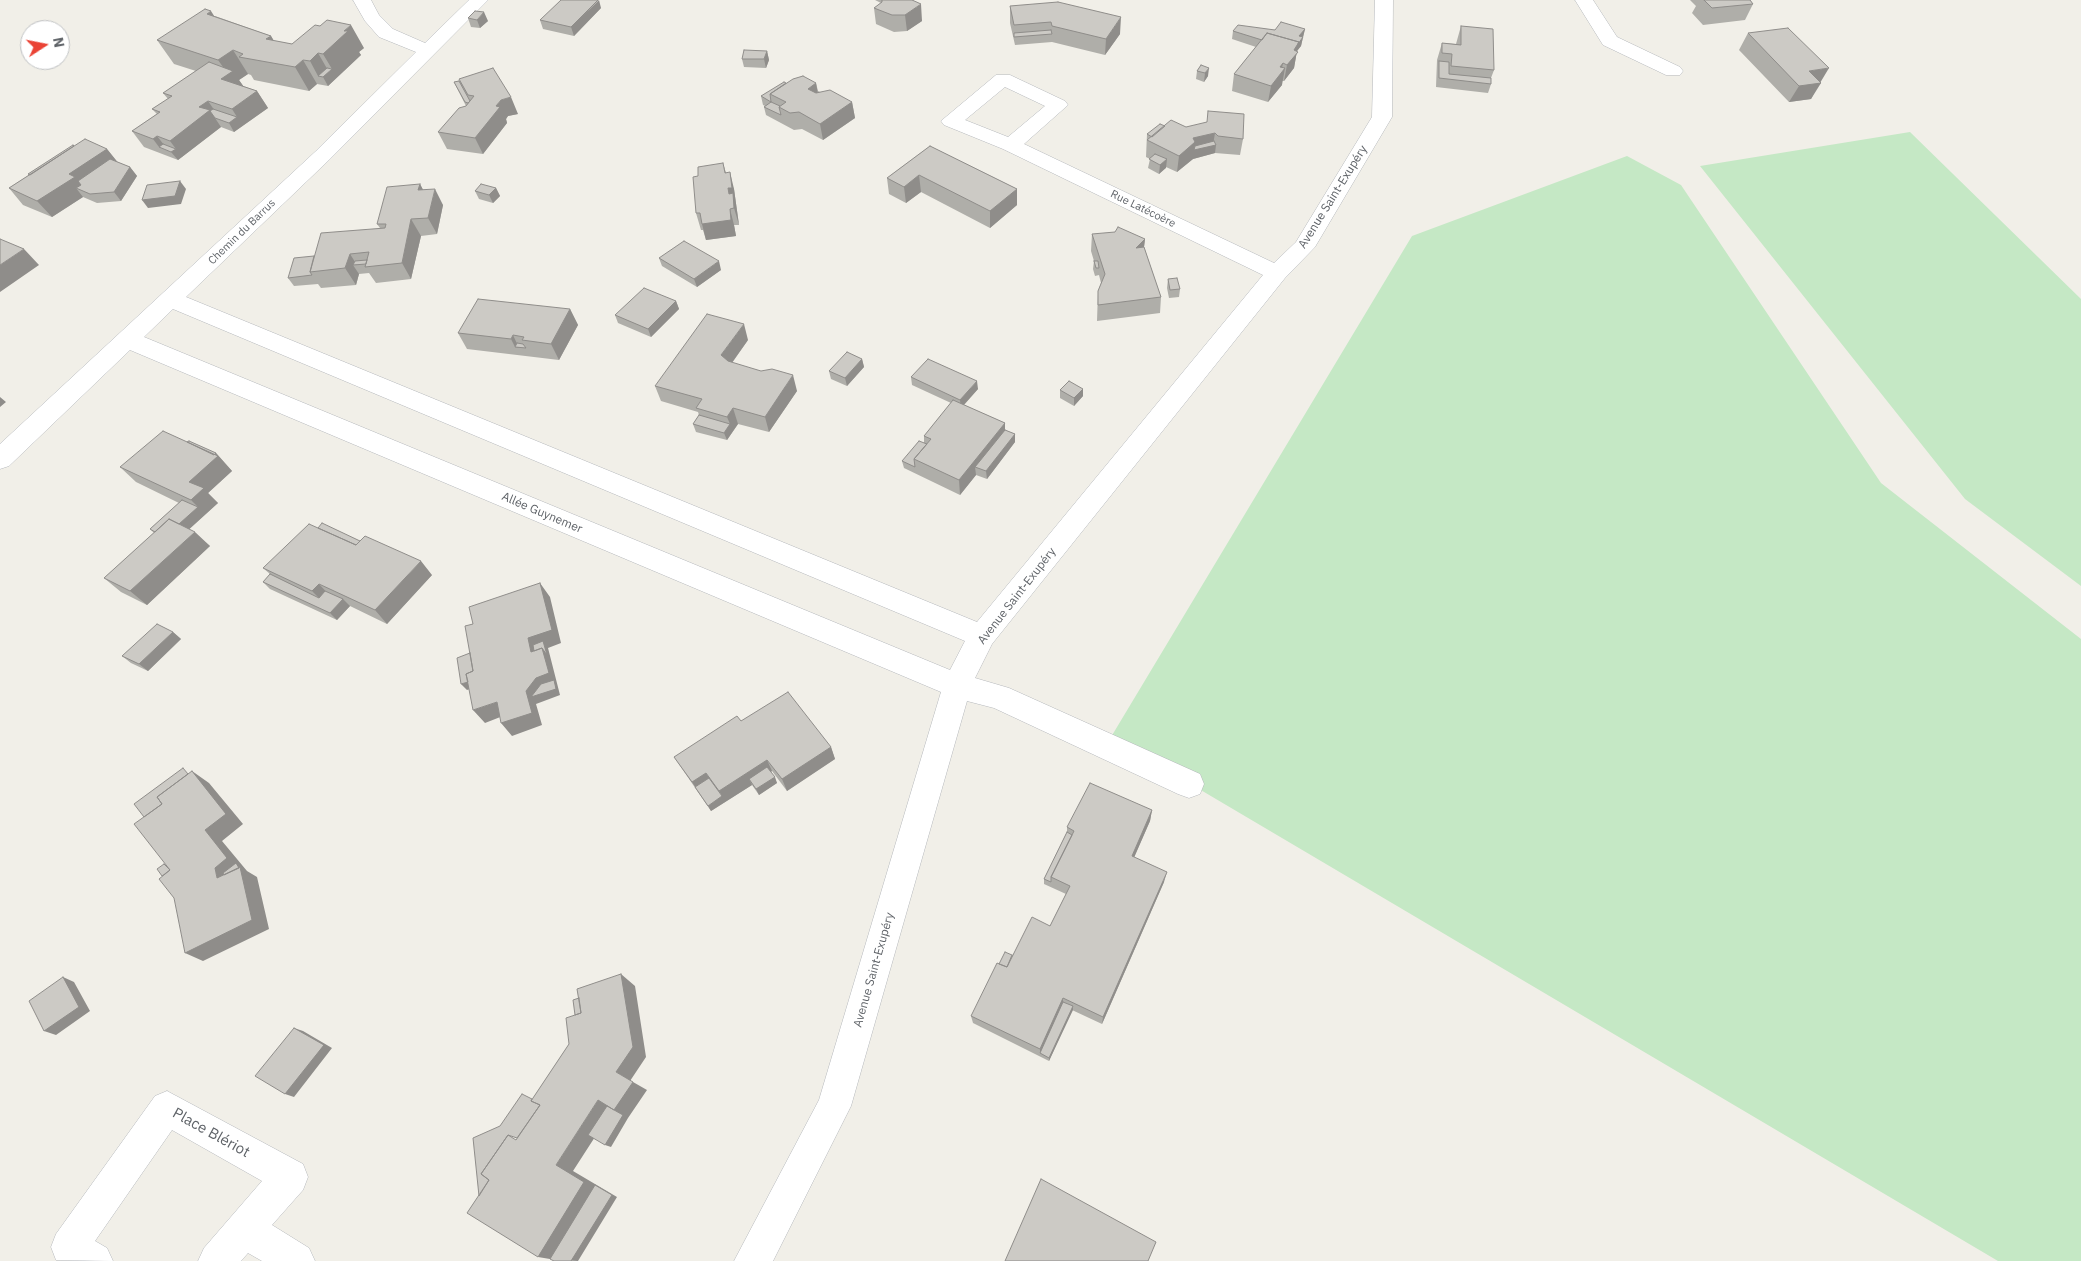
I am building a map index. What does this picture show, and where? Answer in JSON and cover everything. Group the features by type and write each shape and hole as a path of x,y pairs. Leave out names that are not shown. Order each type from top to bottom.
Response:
{"street":[{"path":"362,0 371,16 386,33 429,51"},
{"name":"Chemin du Barrus","path":"0,459 171,299 429,51 479,0"},
{"name":"Avenue Saint-Exupéry","path":"753,1261 834,1106 957,686 982,636 1277,273 1304,247 1382,117 1384,0"},
{"path":"1584,0 1610,41 1673,71"},
{"name":"Rue Latécoère","path":"1010,145 1058,104 1003,79 951,121 1010,145 1277,273"},
{"path":"171,299 982,636"},
{"name":"Allée Guynemer","path":"128,340 957,686 999,697 1189,784"},
{"name":"Place Blériot","path":"94,1261 69,1247 167,1108 290,1177 245,1230 238,1234 217,1261"},
{"path":"245,1230 296,1261"}],"green space":[{"path":"1910,132 2081,299 2081,586 1965,499 1700,166"},
{"path":"1627,156 1681,185 1881,483 2081,639 2081,1261 1998,1261 1111,737 1412,236"}],"building":[{"path":"561,0 598,0 571,27 540,20"},
{"path":"882,0 912,0 921,4 905,15 892,15 874,8"},
{"path":"1704,0 1750,0 1753,4 1712,8"},
{"path":"1058,2 1121,17 1106,39 1052,26 1051,22 1014,25 1010,6"},
{"path":"205,9 211,11 207,14 271,36 266,39 292,44 315,25 320,26 327,20 351,25 344,31 348,31 323,54 318,53 310,61 303,60 295,67 239,57 243,54 233,50 218,60 157,40"},
{"path":"475,11 484,12 477,20 468,18"},
{"path":"1281,22 1305,29 1299,36 1303,37 1298,44 1299,42 1267,33 1262,40 1233,31 1238,25 1275,30"},
{"path":"1461,26 1493,29 1494,70 1451,66 1452,54 1442,53 1442,43 1461,45"},
{"path":"1788,28 1829,68 1809,71 1821,83 1799,86 1748,33"},
{"path":"1051,30 1052,34 1014,37 1014,33"},
{"path":"1267,33 1299,42 1294,50 1298,52 1287,65 1283,63 1280,67 1285,68 1271,86 1234,74"},
{"path":"744,50 767,51 764,59 742,59"},
{"path":"1439,61 1449,62 1449,74 1491,78 1491,84 1439,78"},
{"path":"209,62 233,71 221,79 257,91 232,109 208,101 199,107 210,110 170,141 157,136 153,139 132,131 160,112 152,109 172,96 163,93"},
{"path":"1201,65 1209,68 1205,73 1197,71"},
{"path":"327,68 332,69 323,77 318,76"},
{"path":"493,68 511,97 501,100 496,106 500,107 475,138 438,132 459,108 466,106 474,96 468,95 459,79"},
{"path":"803,76 816,83 808,89 816,93 830,90 852,102 820,124 799,112 790,113 779,107 786,102 770,94 793,79"},
{"path":"459,81 470,101 468,103 465,102 454,82"},
{"path":"784,82 786,83 770,94 771,102 761,96"},
{"path":"771,102 780,106 781,115 764,107"},
{"path":"213,109 237,117 229,123 215,118 210,111"},
{"path":"1208,111 1244,114 1243,139 1218,136 1215,133 1193,138 1195,142 1179,156 1147,140 1171,120 1186,127 1207,122"},
{"path":"1160,124 1165,126 1152,137 1147,134"},
{"path":"85,139 107,149 69,174 75,177 37,201 9,188"},
{"path":"1214,141 1216,145 1194,150 1195,146"},
{"path":"163,144 176,149 171,152 159,147"},
{"path":"73,145 30,175 28,174"},
{"path":"930,146 1017,189 990,211 919,175 904,187 887,178"},
{"path":"1155,154 1167,159 1160,165 1149,159"},
{"path":"110,159 130,167 114,192 90,194 76,188 81,185 78,181"},
{"path":"723,163 725,173 730,172 732,188 728,188 729,194 733,193 734,208 730,209 731,220 702,224 700,213 696,213 693,177 698,176 698,167"},
{"path":"180,181 175,196 142,200 147,185"},
{"path":"420,184 418,190 435,189 428,218 411,219 402,263 365,267 369,252 350,254 345,268 310,272 321,233 385,228 386,224 377,224 387,187"},
{"path":"481,184 496,188 489,195 475,191"},
{"path":"1118,227 1145,239 1136,248 1144,247 1161,297 1098,305 1098,291 1105,274 1092,234 1115,232"},
{"path":"0,239 24,249 0,265"},
{"path":"684,241 719,261 694,279 659,258"},
{"path":"314,256 310,272 312,275 288,278 294,258"},
{"path":"367,260 366,264 353,265 355,261"},
{"path":"1094,261 1098,261 1099,268 1096,268"},
{"path":"1177,278 1180,289 1170,290 1168,279"},
{"path":"644,288 676,301 648,329 615,315"},
{"path":"478,299 570,309 551,344 522,340 524,337 513,335 511,339 458,333"},
{"path":"707,314 744,324 721,355 728,361 761,371 772,369 793,375 765,417 733,408 727,417 696,408 702,399 655,386"},
{"path":"517,343 523,344 526,348 515,347"},
{"path":"847,352 862,359 845,378 829,371"},
{"path":"928,359 977,381 960,400 911,377"},
{"path":"1069,381 1083,389 1074,398 1060,390"},
{"path":"953,400 1005,423 959,480 914,459 931,439 924,436"},
{"path":"699,415 730,424 724,433 693,424"},
{"path":"1005,430 1015,434 986,471 975,467"},
{"path":"163,431 218,456 189,482 204,488 191,500 120,467"},
{"path":"189,441 216,453 214,455 187,442"},
{"path":"919,441 927,444 914,459 915,467 902,461"},
{"path":"182,500 198,507 179,524 169,519 155,532 150,529"},
{"path":"169,519 195,532 130,591 104,578"},
{"path":"322,523 360,541 356,545 318,528"},
{"path":"309,524 356,545 365,536 421,561 375,610 319,584 312,591 263,568"},
{"path":"270,574 319,598 325,591 343,599 330,613 263,582"},
{"path":"540,583 552,630 528,638 531,652 542,648 549,673 536,678 526,691 532,713 501,723 497,702 473,710 466,674 473,671 465,626 473,624 469,607"},
{"path":"157,624 173,632 139,664 122,656"},
{"path":"543,641 547,655 542,648 534,651 533,645"},
{"path":"470,653 473,671 466,674 468,682 461,684 457,658"},
{"path":"554,680 556,689 531,697 541,684"},
{"path":"788,692 831,747 782,779 767,760 719,791 706,773 692,782 674,757 737,716 741,721"},
{"path":"767,767 775,777 756,789 749,779"},
{"path":"183,768 188,774 157,797 162,804 144,817 134,804"},
{"path":"192,771 226,814 205,830 227,858 215,868 217,878 240,867 252,920 185,953 174,898 159,879 170,870 134,824 162,804 157,797"},
{"path":"709,778 722,796 708,806 695,787"},
{"path":"1090,783 1152,810 1132,856 1167,872 1103,1017 1063,998 1040,1049 971,1016 997,963 1007,967 1032,917 1050,926 1070,886 1051,877 1074,831 1067,827"},
{"path":"1067,832 1072,835 1051,877 1051,882 1044,879"},
{"path":"236,863 239,868 224,875 223,873"},
{"path":"164,864 170,870 162,876 157,869"},
{"path":"1005,952 1012,955 1007,967 999,964"},
{"path":"621,974 633,1047 616,1072 633,1082 614,1110 598,1100 556,1165 584,1182 538,1257 467,1213 489,1180 481,1174 508,1135 516,1140 540,1105 531,1101 569,1044 566,1018 581,1013 577,989"},
{"path":"63,977 79,1007 44,1031 29,1001"},
{"path":"579,998 581,1013 575,1015 573,1000"},
{"path":"1063,1002 1073,1006 1049,1058 1040,1053"},
{"path":"294,1028 324,1045 285,1094 255,1076"},
{"path":"522,1094 540,1105 517,1138 508,1135 481,1174 489,1180 479,1196 473,1138 500,1126"},
{"path":"607,1106 623,1115 605,1145 588,1135"},
{"path":"1041,1179 1156,1242 1148,1261 1005,1261"},
{"path":"595,1185 612,1195 571,1261 554,1261 550,1259"}]}
